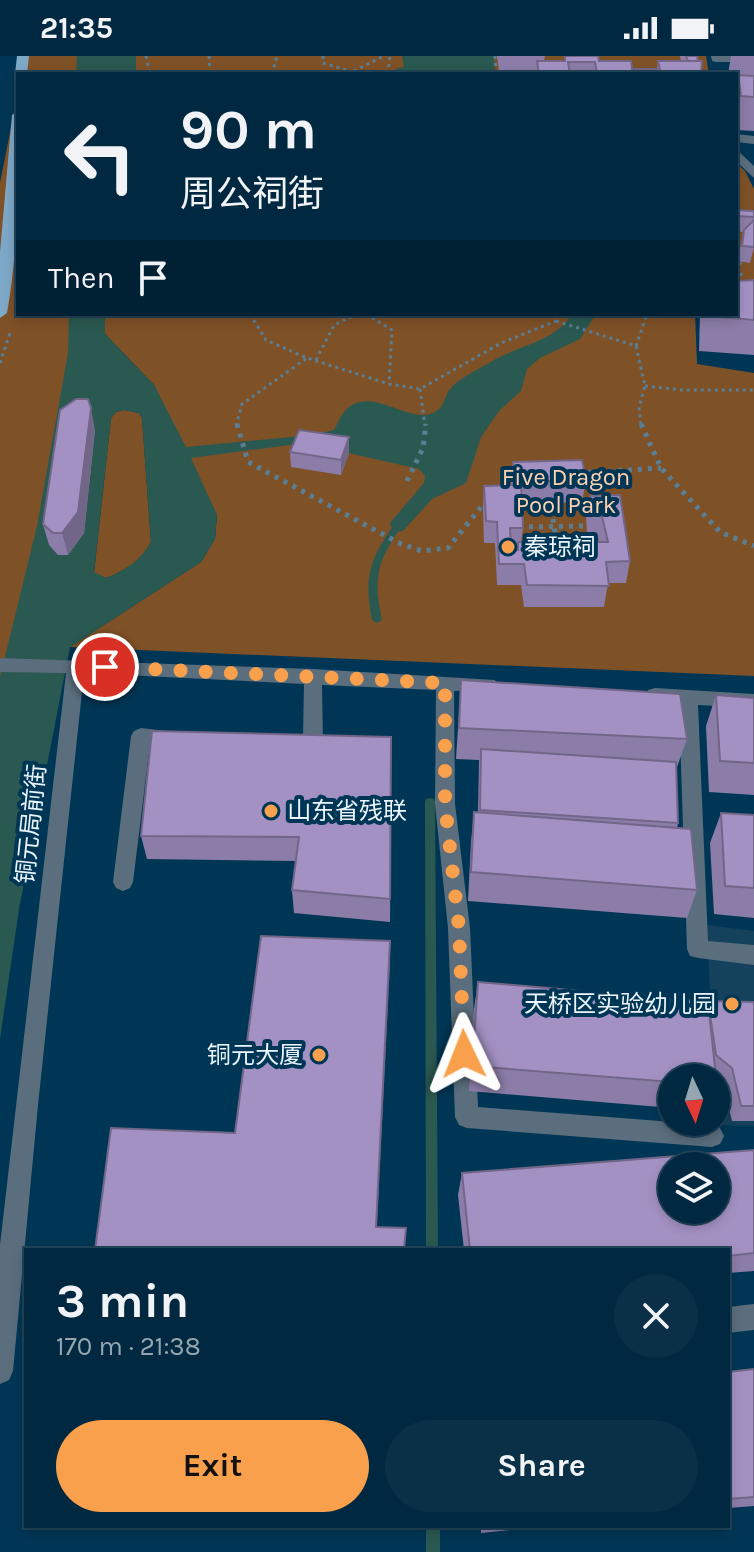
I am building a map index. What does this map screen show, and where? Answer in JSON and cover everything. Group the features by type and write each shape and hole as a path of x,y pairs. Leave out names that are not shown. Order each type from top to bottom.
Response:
{"main road":[{"path":"0,313 16,137"}],"street":[{"path":"716,57 754,58"},
{"path":"738,155 754,174"},
{"path":"0,665 313,676 506,687"},
{"name":"铜元局前街","path":"0,1371 26,1105 76,666"},
{"path":"281,742 313,744 313,676"},
{"path":"445,683 445,804 459,928 467,1117 658,1132"},
{"path":"643,695 754,701"},
{"path":"688,697 698,949 754,955"},
{"path":"123,882 141,736 204,739"},
{"path":"730,1320 754,1317"}],"path":[{"path":"323,56 323,63 354,71 384,56"},
{"path":"738,264 743,262"},
{"path":"251,316 266,340 307,358 389,384 420,389 501,343 558,321 636,346"},
{"path":"316,360 334,325 354,316"},
{"path":"369,316 392,330 389,384"},
{"path":"558,316 558,321"},
{"path":"646,316 636,346 645,386 639,407 641,430 661,468 720,532 754,546"},
{"path":"307,358 242,404 236,428 248,462 304,490 379,534 422,551 448,548 495,490 509,477 524,476"},
{"path":"645,386 682,390 754,390"},
{"path":"407,481 427,437 426,410 420,389"},
{"path":"570,474 661,468"},
{"path":"550,497 558,551"},
{"path":"519,527 586,526"}],"shaded area":[{"path":"77,56 136,56 136,72 76,72"},
{"path":"402,56 494,56 495,72 398,72 395,69 404,67"},
{"path":"69,316 105,316 105,334 154,385 186,447 312,435 334,430 345,411 357,403 368,401 414,414 435,412 452,387 469,374 547,336 570,316 595,316 580,339 540,358 527,369 521,391 499,411 481,437 466,483 432,499 403,531 393,532 390,523 424,483 425,476 419,469 304,443 191,458 217,515 215,539 201,562 70,647 19,909 0,1039 0,677 37,526 68,353","holes":["124,410 139,413 142,419 151,542 132,564 106,578 94,572 111,418 116,412"]},
{"name":"天桥区实验幼儿园","path":"707,925 754,931 754,1126 730,1125 730,1064 713,1064"}],"green space":[{"path":"25,56 99,56 98,72 21,72"},
{"path":"108,56 706,56 709,72 109,72"},
{"path":"16,101 16,316 86,316 0,990 0,183"},
{"path":"738,165 745,171 754,189 754,313 738,313"},
{"name":"Five Dragon Pool Park","path":"105,316 695,316 697,364 754,373 754,676 70,647 201,562 215,539 217,515 154,385 105,334"},
{"path":"116,412 139,413 142,418 151,542 132,564 106,578 94,573 111,418"}],"building":[{"path":"565,56 598,56 599,61 631,61 633,72 597,72 595,62 568,62 570,72 539,72 537,61 565,61"},
{"path":"686,56 697,56 698,61 688,61"},
{"path":"658,61 702,61 701,72 661,72"},
{"path":"632,69 657,69 656,72 633,72"},
{"path":"738,75 754,76 754,97 741,96"},
{"path":"738,210 754,211 754,217 738,216"},
{"path":"754,220 754,247 742,246 744,230"},
{"path":"754,280 754,320 707,316 738,316 738,281"},
{"path":"76,399 88,399 91,408 78,512 62,533 53,533 43,524 60,410"},
{"path":"299,430 349,437 341,460 290,452"},
{"path":"582,460 586,480 521,482 523,528 510,528 511,550 518,550 518,542 608,542 601,512 590,512 590,496 620,495 630,561 606,562 609,586 527,585 524,564 499,564 497,522 486,521 484,486 516,485 513,462"},
{"path":"461,680 680,694 687,739 459,728"},
{"path":"716,695 754,698 754,763 720,761"},
{"name":"山东省残联","path":"152,731 391,737 390,899 292,890 299,837 141,836"},
{"path":"481,749 676,762 678,823 480,810"},
{"path":"474,812 691,829 697,890 471,872"},
{"path":"721,813 754,815 754,888 725,886"},
{"name":"铜元大厦","path":"261,936 390,941 376,1227 406,1228 404,1248 95,1248 111,1128 235,1133"},
{"path":"478,982 708,1002 715,1064 658,1064 658,1081 472,1066"},
{"path":"708,1001 754,1002 754,1106 741,1106 732,1068 716,1055"},
{"path":"754,1150 754,1253 730,1256 730,1248 470,1248 462,1173 658,1158 658,1224 730,1224 729,1152"},
{"path":"754,1369 754,1497 730,1499 730,1372"}],"waterway":[{"path":"377,620 372,590 374,568 401,521"},
{"path":"430,802 432,1248"},
{"path":"433,1528 433,1552"}],"place":[{"name":"秦琼祠","path":"508,547"},
{"name":"山东省残联","path":"271,811"},
{"name":"天桥区实验幼儿园","path":"732,1004"},
{"name":"铜元大厦","path":"319,1055"}],"route":[{"path":"105,667 445,683 445,804 459,928 464,1054"}]}
